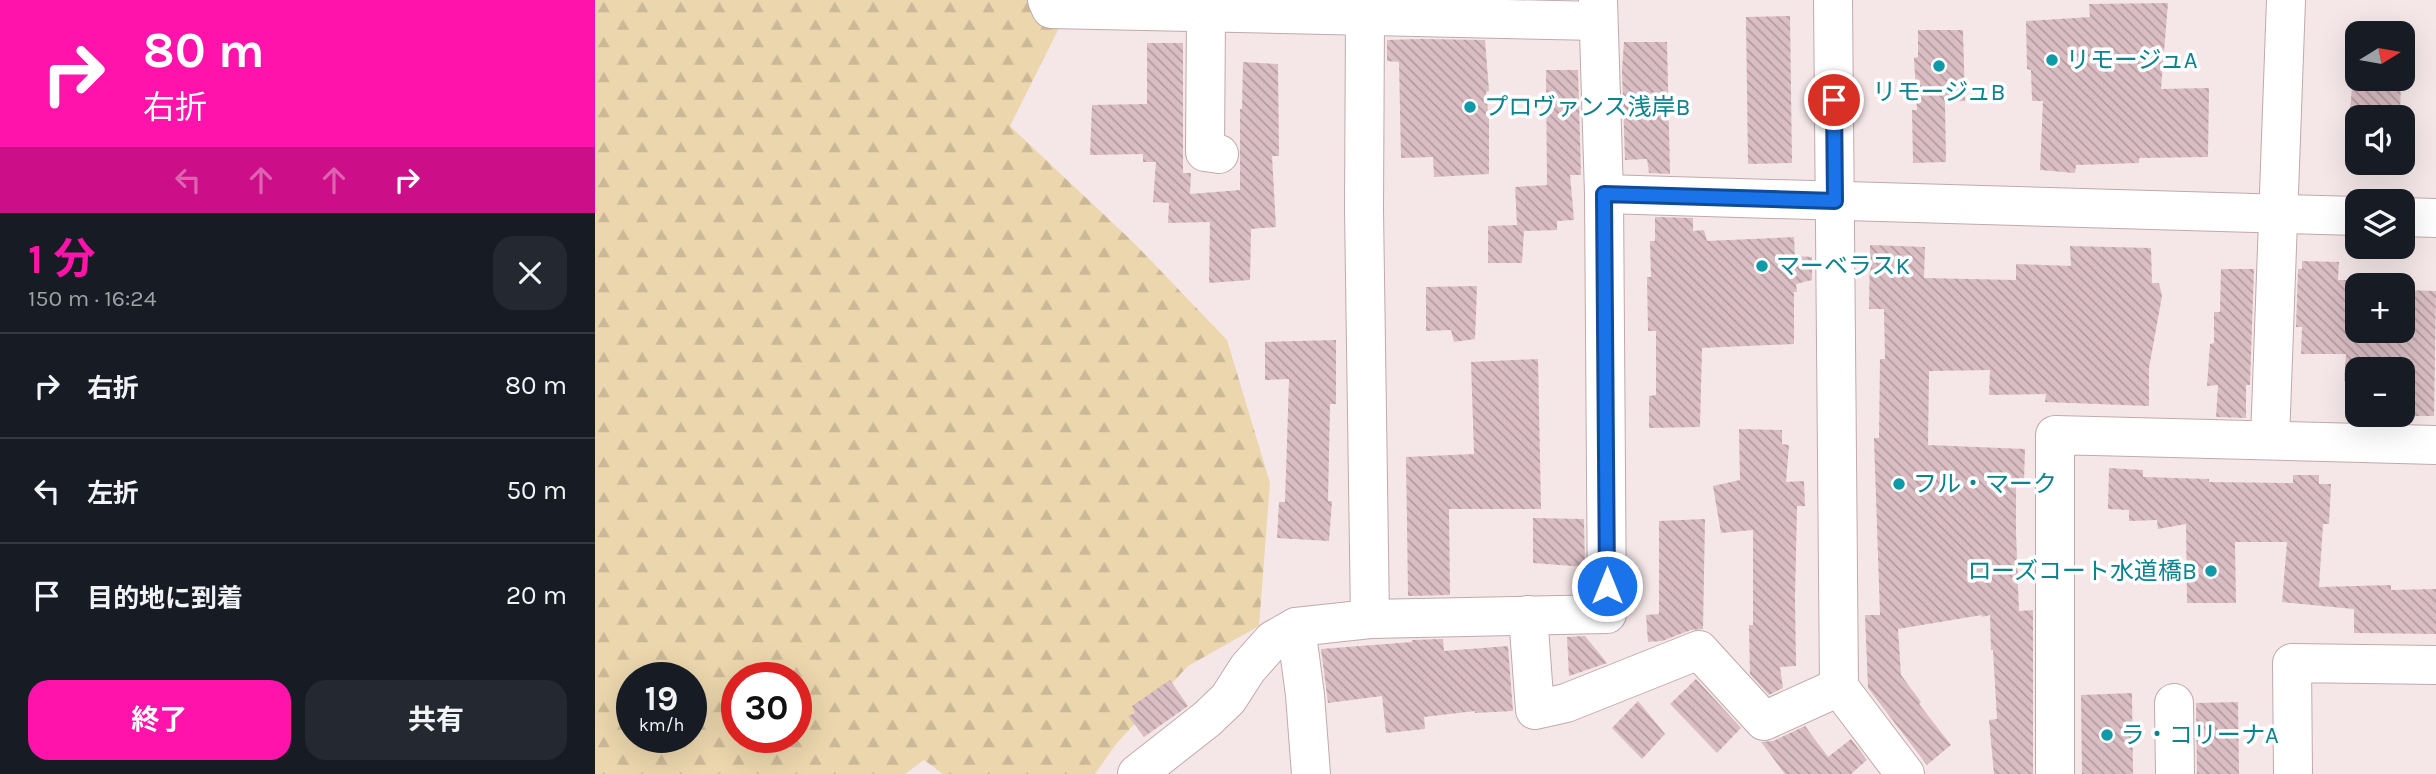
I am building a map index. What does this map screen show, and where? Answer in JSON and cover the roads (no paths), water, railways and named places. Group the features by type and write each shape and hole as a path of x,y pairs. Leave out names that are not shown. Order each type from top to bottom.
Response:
{"street":[{"path":"1047,0 1051,9 1365,17 1598,10 1604,194 1607,614 1370,619 1296,627 1273,640 1248,668 1228,699 1207,719 1137,774"},
{"path":"1833,0 1839,687 1905,774"},
{"path":"2270,440 2286,0"},
{"path":"1206,13 1205,152 1219,154"},
{"path":"1365,17 1364,209 1370,619"},
{"path":"1604,194 2345,216"},
{"path":"2415,217 2436,218"},
{"path":"2055,774 2055,435 2436,445"},
{"path":"1528,615 1535,710 1566,703 1699,650 1765,721 1839,687"},
{"path":"1296,627 1311,774"},
{"path":"2293,774 2292,663 2436,665"},
{"path":"2174,704 2175,774"}],"place":[{"name":"リモージュA","path":"2052,60"},
{"name":"リモージュB","path":"1939,66"},
{"name":"プロヴァンス浅岸B","path":"1470,107"},
{"name":"マーベラスK","path":"1762,266"},
{"name":"フル・マーク","path":"1899,484"},
{"name":"ローズコート水道橋B","path":"2211,571"},
{"name":"ラ・コリーナA","path":"2107,735"}]}
